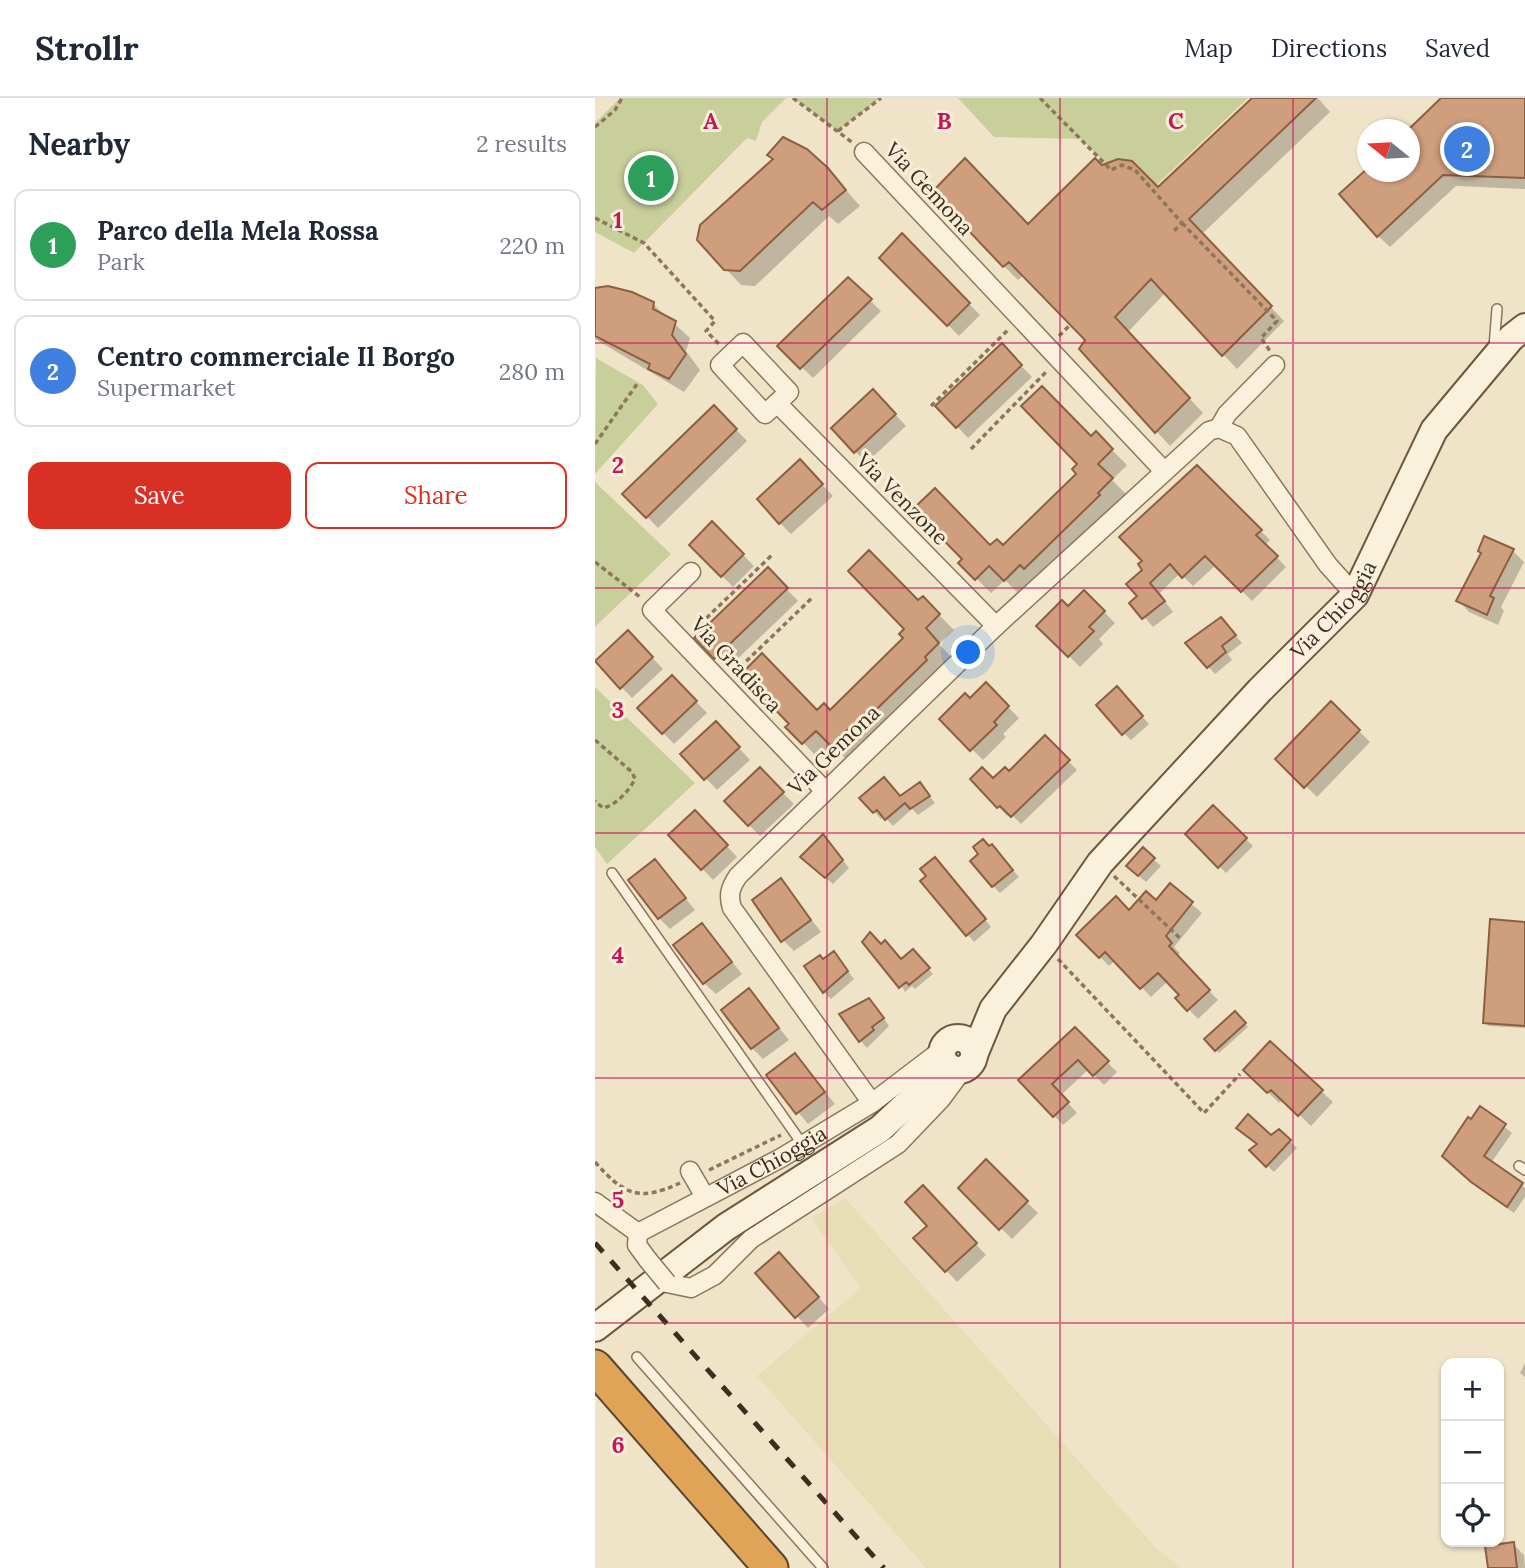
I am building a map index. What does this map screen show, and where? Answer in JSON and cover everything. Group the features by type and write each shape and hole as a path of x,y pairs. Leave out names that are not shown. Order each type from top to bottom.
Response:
{"highway":[{"path":"595,1367 771,1568"}],"street":[{"name":"Via Gemona","path":"864,152 1164,471"},
{"name":"Via Chioggia","path":"595,1328 726,1227 880,1129 957,1055 1044,944 1100,863 1260,690 1356,595 1433,430 1493,359 1525,327"},
{"path":"743,343 789,391 765,414 725,361 743,343"},
{"name":"Via Gemona","path":"872,1103 732,908 729,898 731,887 738,876 996,625 1197,439 1209,430 1219,428 1227,414 1275,365"},
{"name":"Via Venzone","path":"777,403 996,625"},
{"path":"1219,428 1237,436 1328,565 1356,595"},
{"path":"652,610 691,572"},
{"name":"Via Gradisca","path":"652,610 825,791"},
{"name":"Via Chioggia","path":"957,1055 941,1099 898,1144 751,1239 715,1275 691,1288 667,1283 637,1245 638,1233 803,1145 957,1055"},
{"path":"690,1171 705,1197"},
{"path":"595,1202 638,1233"}],"lane":[{"path":"1493,359 1497,309"},
{"path":"611,873 803,1145"},
{"path":"637,1357 824,1568"}],"path":[{"path":"595,127 615,110 622,98"},
{"path":"793,98 864,152"},
{"path":"838,131 881,98"},
{"path":"1039,98 1111,170 1122,165 1135,170 1277,321 1261,338 1270,349 1275,365"},
{"path":"595,218 644,243 715,321 706,331 725,361"},
{"path":"1174,232 1182,223"},
{"path":"931,406 1019,319"},
{"path":"971,449 1058,359"},
{"path":"595,444 637,384"},
{"path":"682,641 773,554"},
{"path":"595,562 633,590 652,610"},
{"path":"722,684 813,597"},
{"path":"595,740 632,772 635,779 631,788 609,807 603,808 595,801"},
{"path":"1100,863 1181,939"},
{"path":"1044,944 1204,1113 1240,1074"}],"shaded area":[{"path":"845,1198 1156,1548 1181,1568 926,1568 757,1376 861,1288 811,1218"}],"green space":[{"path":"620,98 786,98 762,122 756,141 747,138 634,253 595,232 595,123"},
{"path":"793,98 881,98 838,131"},
{"path":"958,98 1248,98 1142,199 1081,139 994,137"},
{"path":"596,358 643,385 658,404 595,474"},
{"path":"595,482 671,554 595,627"},
{"path":"595,687 695,783 607,864 595,847"}],"building":[{"path":"1252,98 1316,98 1189,219 1272,306 1222,356 1151,279 1115,317 1190,398 1155,433 1079,349 1085,340 1009,262 1003,267 932,192 965,158 1028,224 1095,158 1102,165 1118,159 1132,161 1158,187"},
{"path":"1441,98 1525,98 1525,178 1443,175 1377,237 1339,194 1357,178 1357,182 1420,182 1419,119"},
{"path":"783,137 807,149 828,168 846,190 822,210 813,202 740,271 724,270 697,240 700,225 773,159 767,155"},
{"path":"902,233 970,303 947,326 879,258"},
{"path":"848,277 872,299 800,369 777,346"},
{"path":"608,286 632,292 654,302 653,309 676,321 672,335 686,354 669,379 648,369 650,364 595,336 595,288"},
{"path":"1002,343 1022,365 956,428 935,406"},
{"path":"1042,386 1091,436 1096,431 1113,449 1098,464 1113,478 1098,493 1100,495 1024,569 1020,565 1004,581 989,566 975,580 958,563 962,559 913,509 935,488 990,545 997,539 1003,545 1076,474 1072,469 1077,464 1021,406"},
{"path":"873,389 896,414 854,453 831,428"},
{"path":"714,405 737,429 646,518 622,494"},
{"path":"800,459 823,484 779,524 757,499"},
{"path":"1197,465 1262,530 1256,535 1278,556 1241,592 1205,556 1182,578 1170,564 1150,583 1165,601 1142,619 1129,603 1137,596 1126,584 1142,570 1138,564 1142,561 1119,537"},
{"path":"712,521 744,554 721,577 689,545"},
{"path":"1484,536 1514,549 1490,596 1494,598 1487,615 1456,601 1481,553 1478,551"},
{"path":"869,550 918,600 923,596 940,614 926,628 939,643 925,657 927,660 851,734 847,730 831,746 816,731 802,744 785,727 789,724 741,674 762,653 817,710 824,703 830,710 903,638 899,634 904,629 848,571"},
{"path":"768,567 788,588 714,659 694,638"},
{"path":"1084,590 1105,611 1089,627 1094,631 1068,657 1036,626 1062,600 1068,606"},
{"path":"1221,617 1236,635 1222,646 1226,652 1207,668 1185,643"},
{"path":"628,630 653,657 620,689 595,661"},
{"path":"672,675 697,701 662,734 637,708"},
{"path":"986,682 1009,706 994,722 997,725 970,751 939,719 965,693 970,698"},
{"path":"1117,686 1143,716 1122,735 1096,705"},
{"path":"1331,701 1360,730 1304,788 1275,759"},
{"path":"716,721 740,747 704,780 680,754"},
{"path":"1045,735 1070,760 1011,817 1000,806 997,808 970,779 982,767 993,778 1005,767 1009,771"},
{"path":"760,767 784,792 748,826 724,801"},
{"path":"884,777 900,796 920,782 930,796 910,809 905,803 885,820 877,810 873,813 859,798"},
{"path":"1213,805 1247,838 1218,868 1185,834"},
{"path":"695,810 728,845 701,870 668,835"},
{"path":"823,834 843,860 825,878 800,857"},
{"path":"983,839 989,846 992,844 1013,870 992,887 970,861 978,854 973,847"},
{"path":"1143,847 1155,858 1138,876 1126,866"},
{"path":"935,857 986,919 966,936 920,881 926,876 920,869"},
{"path":"655,859 686,898 658,919 628,880"},
{"path":"781,878 811,920 781,942 752,900"},
{"path":"1170,883 1193,902 1166,936 1172,943 1169,946 1210,990 1187,1011 1175,998 1179,995 1158,973 1140,989 1105,952 1099,958 1076,935 1116,896 1129,910 1146,891 1156,900"},
{"path":"1490,919 1525,922 1525,1026 1483,1023"},
{"path":"702,923 732,962 703,984 673,945"},
{"path":"870,932 881,944 885,940 901,959 913,949 930,968 909,985 906,982 899,988 862,942"},
{"path":"834,951 848,971 823,993 804,966 820,955 823,959"},
{"path":"749,988 779,1028 751,1049 721,1010"},
{"path":"869,998 884,1018 859,1042 839,1014"},
{"path":"1235,1011 1246,1023 1215,1051 1204,1039"},
{"path":"1075,1027 1109,1061 1093,1076 1078,1060 1052,1084 1069,1102 1053,1117 1018,1080"},
{"path":"1270,1041 1323,1090 1298,1116 1271,1090 1267,1093 1243,1070"},
{"path":"795,1053 825,1092 796,1114 766,1075"},
{"path":"1480,1106 1506,1124 1484,1156 1523,1183 1507,1207 1471,1182 1442,1156 1468,1117 1471,1119"},
{"path":"1248,1114 1271,1135 1279,1129 1291,1140 1266,1167 1249,1150 1257,1144 1236,1128"},
{"path":"986,1159 1028,1201 999,1230 958,1188"},
{"path":"923,1185 977,1243 945,1272 913,1238 927,1226 905,1202"},
{"path":"779,1252 819,1297 795,1318 755,1273"},
{"path":"1514,1542 1517,1568 1488,1568 1485,1547 1504,1547 1504,1543"}],"railway":[{"path":"595,1243 884,1568"}],"place":[{"name":"Centro commerciale Il Borgo","path":"1467,149"},
{"name":"Parco della Mela Rossa","path":"651,178"}]}
